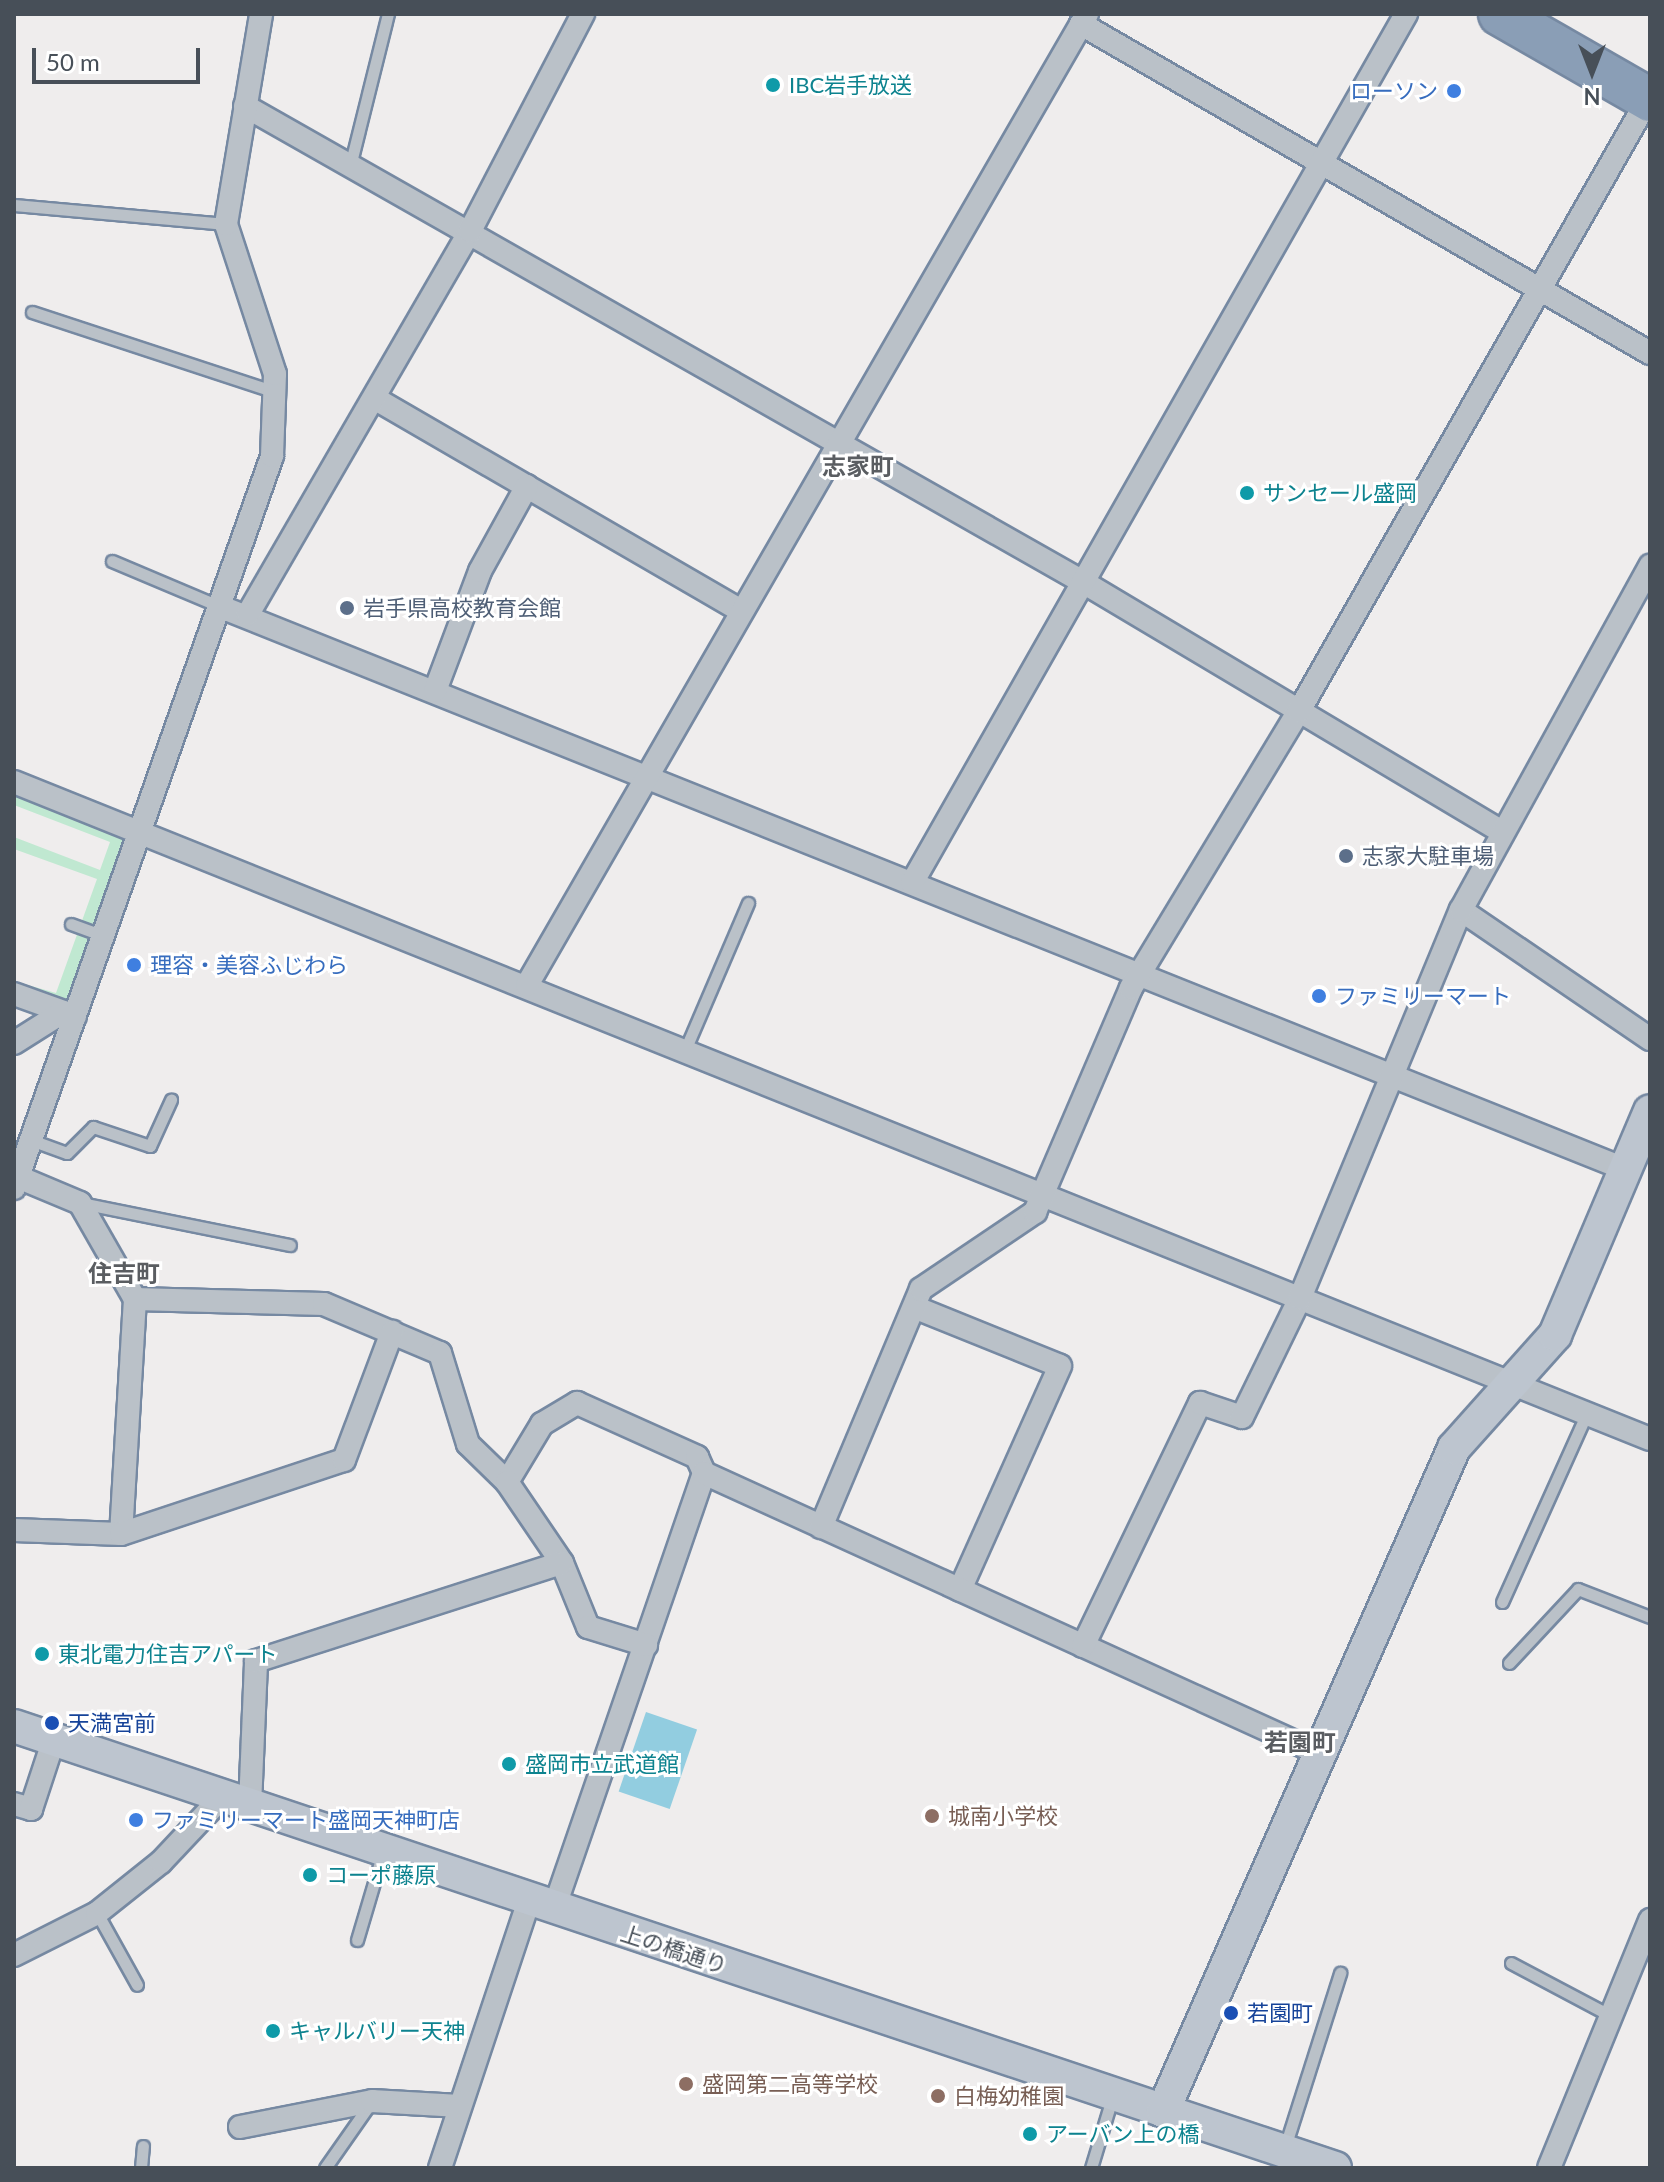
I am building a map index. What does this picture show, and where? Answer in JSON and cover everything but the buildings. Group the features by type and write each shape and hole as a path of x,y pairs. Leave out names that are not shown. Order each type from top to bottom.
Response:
{"highway":[{"path":"1500,14 1650,98"}],"street":[{"path":"121,1534 135,1299 80,1203 16,1182 69,1014 104,936 143,833 272,456 276,392 226,224 261,14"},
{"path":"248,614 470,231 583,14"},
{"path":"912,883 1406,14"},
{"path":"527,985 1084,19 1321,163 1650,353"},
{"path":"821,1527 921,1289 1025,1222 1042,1194 1100,1049 1299,711 1650,98"},
{"path":"245,106 470,231 1083,582 1500,831"},
{"path":"374,398 742,611"},
{"path":"435,691 480,571 527,486"},
{"path":"1083,1646 1200,1403 1242,1417 1300,1298 1461,910 1500,831 1650,566"},
{"path":"221,607 248,614 648,779 1143,973 1639,1174"},
{"path":"14,782 527,985 1650,1439"},
{"path":"1461,910 1650,1039"},
{"path":"14,994 69,1014"},
{"path":"14,1043 69,1014"},
{"path":"1163,2111 1323,1755 1454,1448 1555,1335 1639,1174 1650,1111"},
{"path":"135,1299 324,1304 440,1353 468,1444 507,1482 562,1563 588,1627 646,1645"},
{"path":"914,1307 1060,1366 960,1590"},
{"path":"14,1530 121,1534 344,1460 392,1332"},
{"path":"507,1482 542,1424 577,1403 697,1457 704,1473 1323,1755"},
{"path":"440,2168 460,2106 646,1645 704,1473"},
{"path":"14,1955 97,1913 236,1802 256,1661 562,1563"},
{"name":"上の橋通り","path":"14,1726 383,1852 1114,2094 1290,2158 1335,2168"},
{"path":"14,1804 31,1809 54,1739"},
{"path":"1549,2168 1650,1920"},
{"path":"240,2127 372,2101 460,2106"}],"lane":[{"path":"350,166 388,14"},
{"path":"14,205 226,224"},
{"path":"32,312 276,392"},
{"path":"112,561 221,607"},
{"path":"685,1050 748,903"},
{"path":"71,924 104,936"},
{"path":"31,1140 67,1153 93,1127 150,1146 171,1100"},
{"path":"80,1203 290,1245"},
{"path":"1502,1602 1588,1413"},
{"path":"1509,1663 1578,1589 1650,1617"},
{"path":"357,1940 383,1852"},
{"path":"97,1913 137,1985"},
{"path":"1511,1963 1611,2016"},
{"path":"1290,2158 1340,1973"},
{"path":"1091,2168 1114,2094"},
{"path":"325,2168 372,2101"},
{"path":"141,2168 143,2146"}],"green space":[{"path":"14,795 124,837 66,1002 14,981 56,993 97,879 14,849 14,837 100,870 110,842 14,805"}],"water":[{"path":"646,1712 697,1730 670,1809 619,1791"}],"place":[{"name":"IBC岩手放送","path":"773,85"},
{"name":"ローソン","path":"1454,91"},
{"name":"サンセール盛岡","path":"1247,493"},
{"name":"岩手県高校教育会館","path":"347,608"},
{"name":"志家大駐車場","path":"1346,856"},
{"name":"理容・美容ふじわら","path":"134,965"},
{"name":"ファミリーマート","path":"1319,996"},
{"name":"東北電力住吉アパート","path":"42,1654"},
{"name":"天満宮前","path":"52,1723"},
{"name":"盛岡市立武道館","path":"509,1764"},
{"name":"城南小学校","path":"932,1816"},
{"name":"ファミリーマート盛岡天神町店","path":"136,1820"},
{"name":"コーポ藤原","path":"310,1875"},
{"name":"若園町","path":"1231,2013"},
{"name":"キャルバリー天神","path":"273,2031"},
{"name":"盛岡第二高等学校","path":"686,2084"},
{"name":"白梅幼稚園","path":"938,2096"},
{"name":"アーバン上の橋","path":"1030,2134"}],"district":[{"name":"志家町","path":"858,466"},
{"name":"住吉町","path":"124,1273"},
{"name":"若園町","path":"1300,1742"}]}
